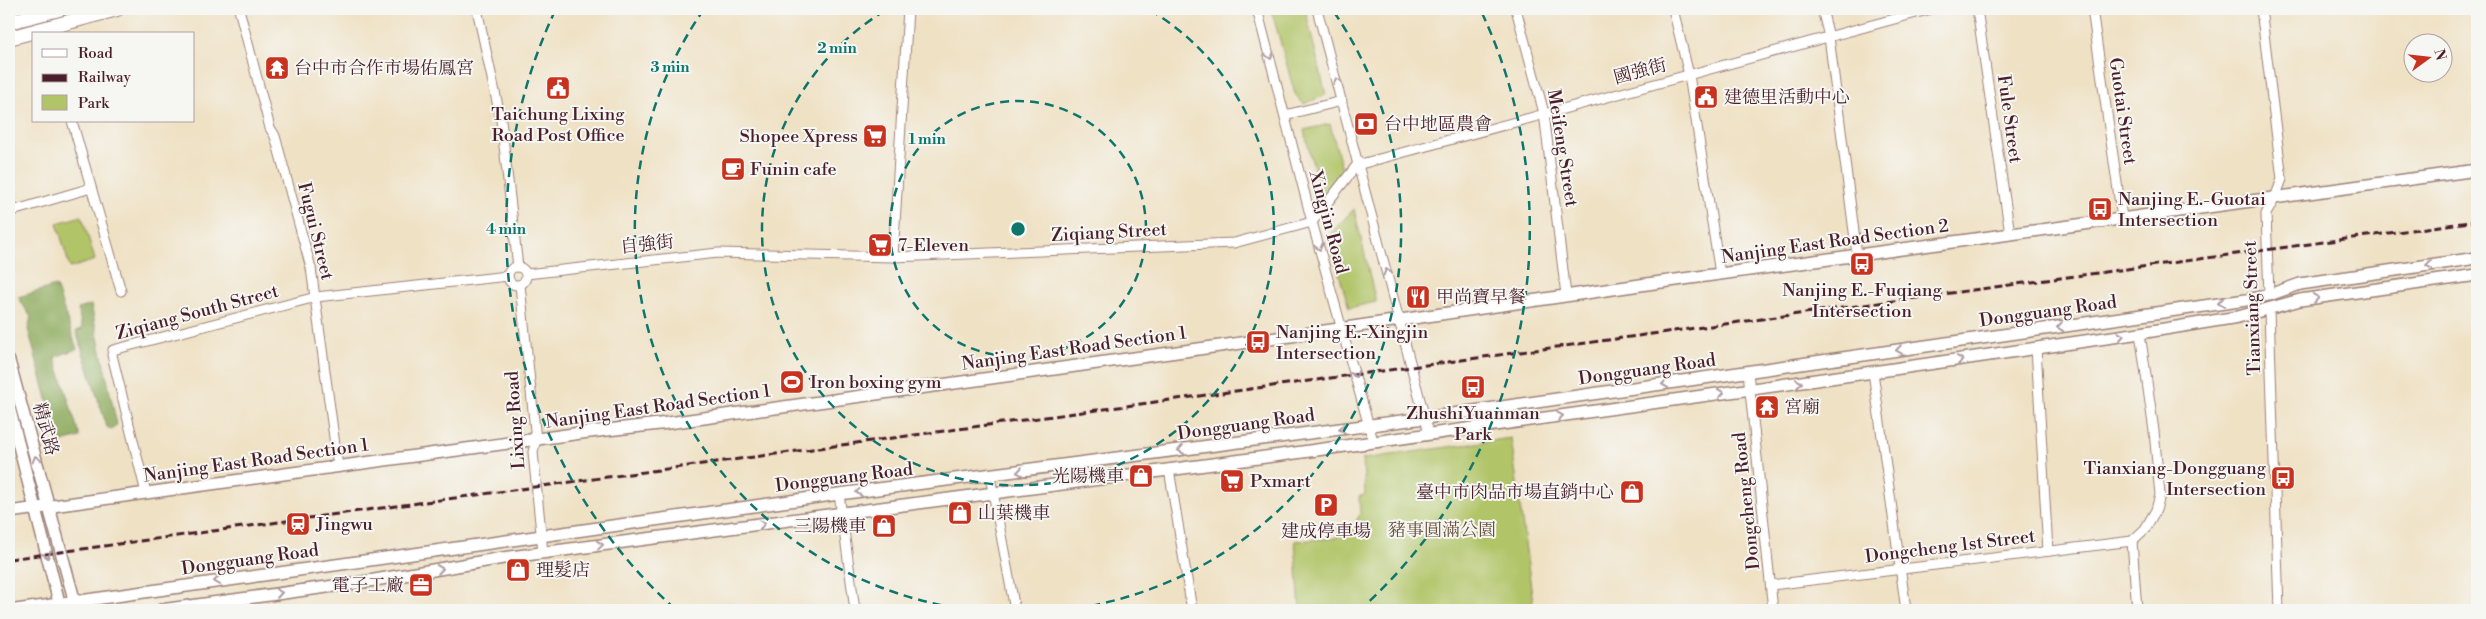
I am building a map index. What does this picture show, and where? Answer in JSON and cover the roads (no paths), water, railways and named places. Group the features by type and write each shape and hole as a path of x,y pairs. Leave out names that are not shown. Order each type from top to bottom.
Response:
{"main road":[{"path":"9,22 59,9"},
{"path":"46,31 116,9"},
{"path":"9,38 32,34"}],"street":[{"name":"Fugui Street","path":"239,9 270,128 275,136 311,268 338,466"},
{"path":"477,9 501,120 518,267"},
{"path":"893,257 908,9"},
{"name":"Xingjin Road","path":"1258,9 1312,222 1373,441"},
{"path":"1317,9 1429,434"},
{"name":"Meifeng Street","path":"1516,9 1544,113 1566,295"},
{"path":"1673,9 1689,74 1720,274"},
{"path":"1822,9 1829,37 1857,255"},
{"name":"國強街","path":"1357,165 1931,9"},
{"name":"Fule Street","path":"1977,9 2010,234"},
{"name":"Guotai Street","path":"2092,9 2122,218"},
{"name":"Tianxiang Street","path":"2261,9 2282,179 2275,198 2266,214 2278,610"},
{"path":"1285,115 1342,100"},
{"path":"72,122 121,291"},
{"path":"1312,222 1357,165"},
{"name":"Nanjing East Road Section 2","path":"1400,319 2477,170"},
{"path":"9,212 91,188"},
{"name":"Ziqiang Street","path":"526,274 718,253 893,257 1234,243 1312,222"},
{"name":"Dongguang Road","path":"16,610 76,606 541,536 839,494 990,476 1425,418 1748,372 2269,295 2300,284 2477,258"},
{"path":"518,267 525,270 526,274 525,281 520,285 510,282 508,276 511,269 518,267"},
{"name":"Dongguang Road","path":"162,610 543,553 842,514 1873,372 2238,318 2300,300 2477,275"},
{"path":"316,297 508,276"},
{"name":"Lixing Road","path":"520,285 536,440 533,452 543,553"},
{"name":"Ziqiang South Street","path":"146,493 112,351 316,297"},
{"name":"Nanjing East Road Section 1","path":"9,512 1270,340 1341,327 1400,319"},
{"path":"2137,610 2132,541 2145,529 2156,510 2160,495 2154,431 2140,333"},
{"path":"2036,348 2048,551"},
{"name":"精武路","path":"9,361 76,606"},
{"name":"Dongcheng Road","path":"1748,372 1773,610"},
{"path":"1873,372 1906,610"},
{"name":"精武路","path":"9,407 60,607"},
{"path":"1169,469 1192,610"},
{"path":"990,476 1015,610"},
{"path":"839,494 855,610"},
{"name":"Dongcheng 1st Street","path":"1771,585 2132,541"}],"railway":[{"path":"9,559 2477,221"}],"place":[{"name":"台中市合作市場佑鳳宮","path":"277,68"},
{"name":"Taichung Lixing Road Post Office","path":"558,88"},
{"name":"建德里活動中心","path":"1706,97"},
{"name":"台中地區農會","path":"1366,124"},
{"name":"Shopee Xpress","path":"875,136"},
{"name":"Funin cafe","path":"733,169"},
{"name":"Nanjing E.-Guotai Intersection","path":"2100,209"},
{"name":"7-Eleven","path":"880,245"},
{"name":"Nanjing E.-Fuqiang Intersection","path":"1862,264"},
{"name":"甲尚寶早餐","path":"1418,297"},
{"name":"Nanjing E.-Xingjin Intersection","path":"1258,342"},
{"name":"Iron boxing gym","path":"792,382"},
{"name":"ZhushiYuanman Park","path":"1473,387"},
{"name":"宮廟","path":"1767,407"},
{"name":"光陽機車","path":"1141,476"},
{"name":"Tianxiang-Dongguang Intersection","path":"2283,478"},
{"name":"Pxmart","path":"1232,481"},
{"name":"臺中市肉品市場直銷中心","path":"1632,492"},
{"name":"建成停車場","path":"1326,505"},
{"name":"山葉機車","path":"960,513"},
{"name":"Jingwu","path":"298,524"},
{"name":"三陽機車","path":"884,526"},
{"name":"理髮店","path":"518,570"},
{"name":"電子工廠","path":"421,585"}],"park label":[{"name":"豬事圓滿公園","path":"1442,530"}]}
